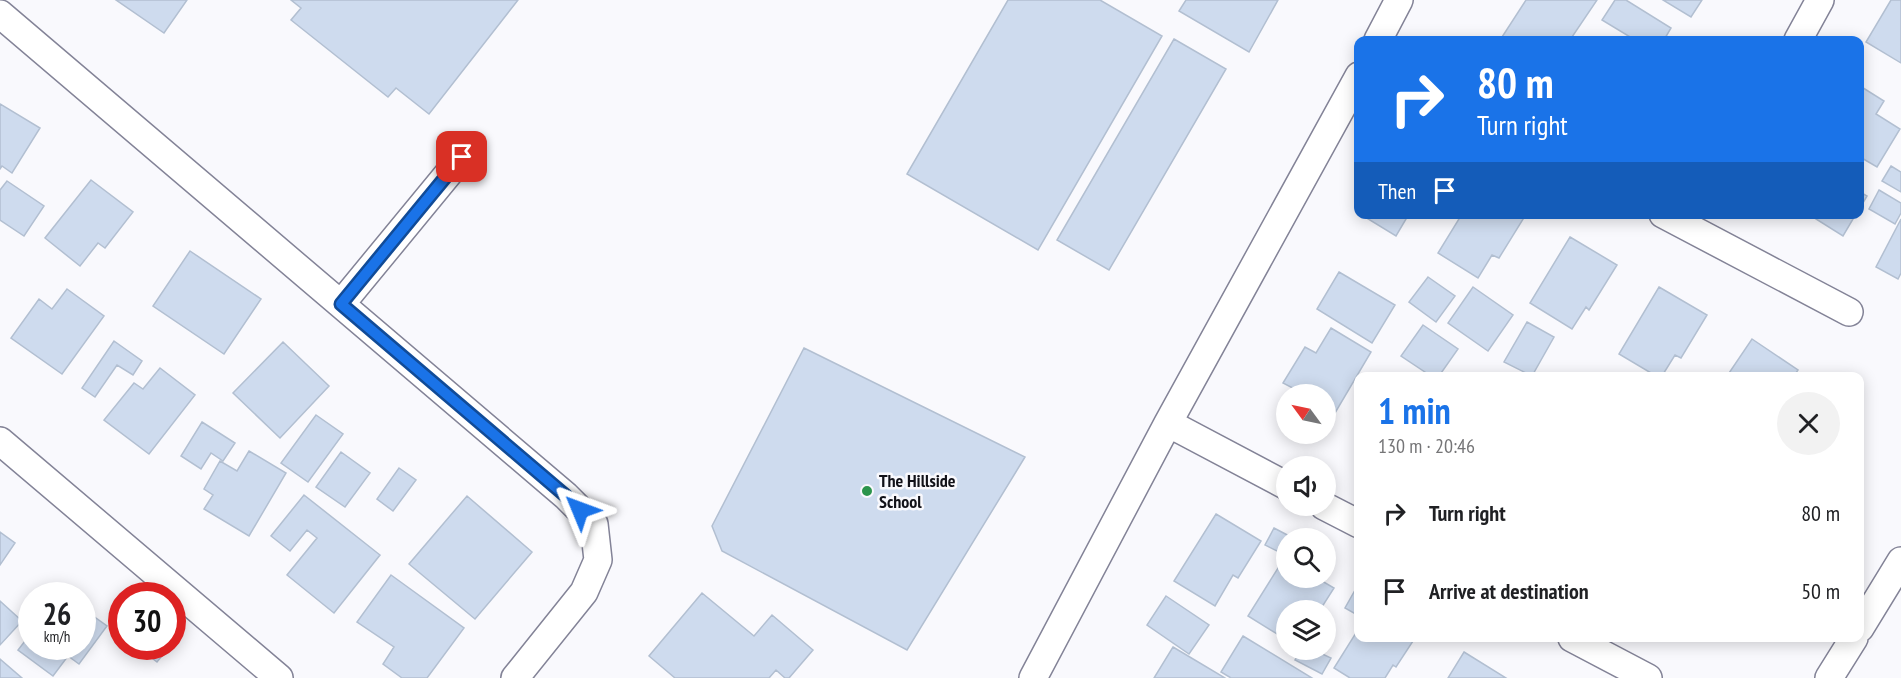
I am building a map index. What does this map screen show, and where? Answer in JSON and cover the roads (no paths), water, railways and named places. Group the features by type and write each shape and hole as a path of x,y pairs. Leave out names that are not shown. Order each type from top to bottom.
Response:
{"street":[{"path":"1380,36 1399,0"},
{"path":"1800,36 1820,0"},
{"path":"0,14 566,496 594,524 598,560 584,592 515,678"},
{"path":"1033,678 1168,423 1354,85"},
{"path":"341,304 462,157"},
{"path":"1697,222 1849,312"},
{"path":"1168,423 1276,480"},
{"path":"0,441 279,678"},
{"path":"1336,512 1354,521"},
{"path":"1864,621 1901,561"},
{"path":"1580,642 1648,678"},
{"path":"1829,678 1852,642"}],"place":[{"name":"The Hillside School","path":"867,491"}]}
